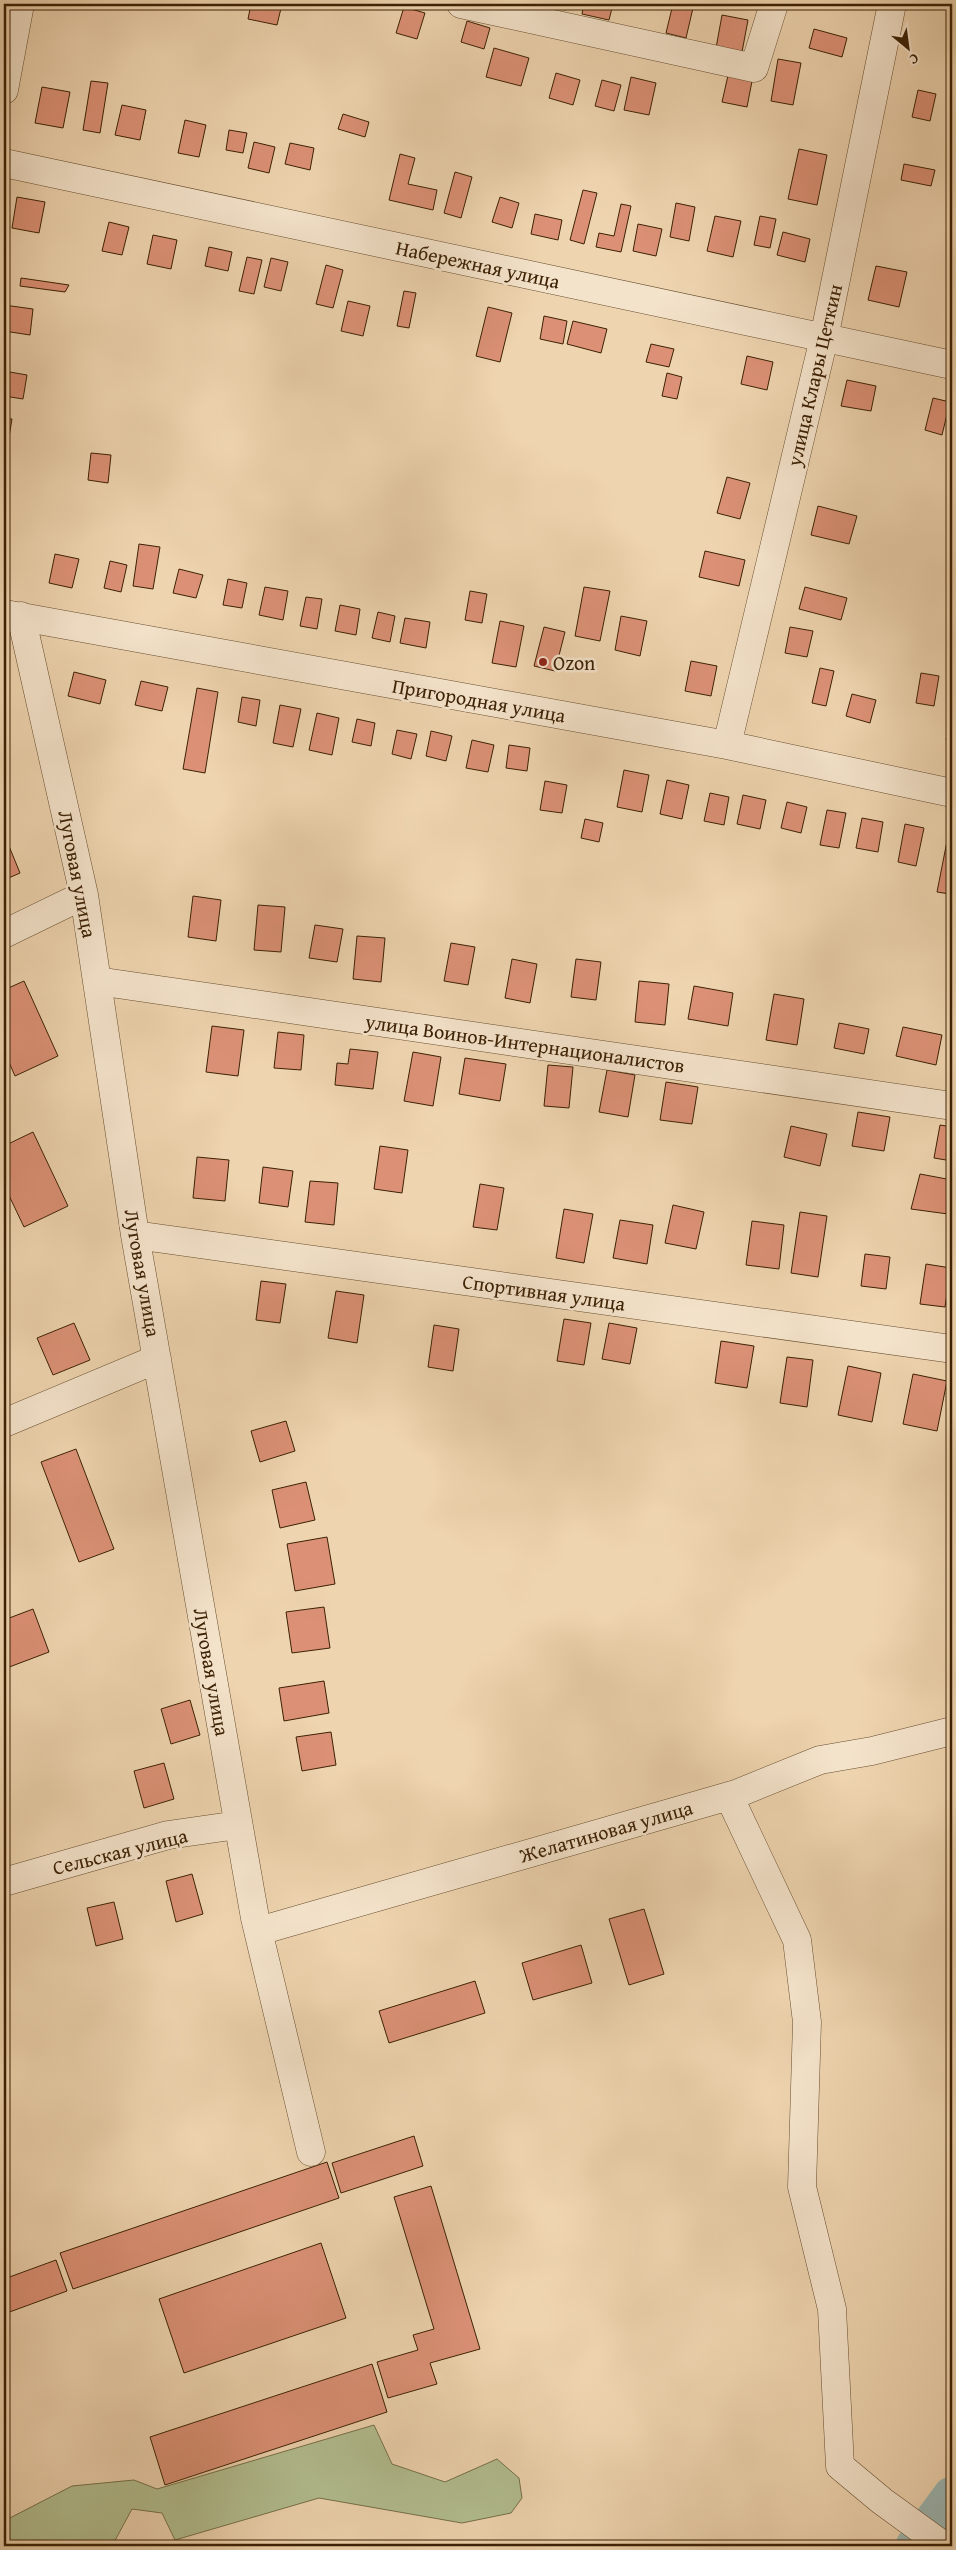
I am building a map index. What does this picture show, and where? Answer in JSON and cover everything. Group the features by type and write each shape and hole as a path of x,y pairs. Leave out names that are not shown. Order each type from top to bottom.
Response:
{"street":[{"path":"4,90 20,4"},
{"path":"461,4 754,68 774,4"},
{"name":"улица Клары Цеткин","path":"727,745 824,338 892,4"},
{"name":"Набережная улица","path":"4,163 952,365"},
{"name":"Пригородная улица","path":"12,615 727,745 952,793"},
{"name":"Луговая улица","path":"12,615 84,895 135,1235 254,1918 259,1931 311,2152"},
{"path":"4,934 84,895"},
{"name":"улица Воинов-Интернационалистов","path":"97,981 952,1106"},
{"name":"Спортивная улица","path":"135,1235 952,1349"},
{"path":"4,1422 157,1358"},
{"name":"Желатиновая улица","path":"259,1931 729,1796 820,1760 872,1751 952,1731"},
{"path":"729,1796 797,1940 807,2022 802,2187 832,2309 840,2466 882,2501 944,2546"},
{"name":"Сельская улица","path":"4,1882 168,1835 238,1825"}],"green space":[{"path":"374,2425 392,2464 445,2482 497,2459 519,2478 522,2498 511,2513 462,2523 319,2498 175,2540 162,2513 132,2509 112,2546 4,2546 4,2521 72,2486 134,2480 157,2489"}],"building":[{"path":"251,4 282,4 277,25 248,19"},
{"path":"539,4 568,4 566,10"},
{"path":"584,4 613,4 609,20 582,14"},
{"path":"673,4 693,8 686,38 666,33"},
{"path":"404,7 425,13 417,39 396,33"},
{"path":"722,15 748,20 742,52 716,48"},
{"path":"467,21 490,28 484,49 461,42"},
{"path":"814,29 847,38 842,57 809,48"},
{"path":"494,48 529,58 521,86 486,77"},
{"path":"778,59 801,63 793,105 771,101"},
{"path":"729,71 753,76 747,107 722,102"},
{"path":"556,73 580,80 573,105 549,98"},
{"path":"631,77 656,83 649,115 624,110"},
{"path":"602,80 621,85 614,111 595,106"},
{"path":"91,81 108,83 100,133 83,130"},
{"path":"42,87 70,92 63,128 35,123"},
{"path":"918,90 936,94 930,121 912,117"},
{"path":"122,105 146,110 140,140 115,135"},
{"path":"343,114 369,122 365,137 338,129"},
{"path":"185,120 206,125 199,157 178,153"},
{"path":"229,130 247,133 243,153 226,150"},
{"path":"254,142 275,147 269,173 248,168"},
{"path":"290,143 314,148 310,170 285,164"},
{"path":"799,149 827,155 817,205 788,199"},
{"path":"400,154 415,158 408,184 437,190 433,210 389,200"},
{"path":"904,164 935,170 931,186 901,180"},
{"path":"455,172 472,177 461,218 444,213"},
{"path":"583,190 597,193 584,244 570,240"},
{"path":"17,197 45,202 39,233 12,228"},
{"path":"500,197 519,203 512,228 492,222"},
{"path":"676,203 695,207 689,241 670,237"},
{"path":"621,204 631,206 621,252 596,247 599,233 614,236"},
{"path":"535,214 562,220 558,240 531,234"},
{"path":"715,216 741,221 733,257 707,251"},
{"path":"760,216 776,219 770,248 754,245"},
{"path":"109,222 129,227 122,255 102,251"},
{"path":"638,224 662,229 656,256 633,251"},
{"path":"783,232 810,239 805,262 777,255"},
{"path":"153,235 177,240 171,269 147,264"},
{"path":"209,247 232,252 228,271 205,266"},
{"path":"247,257 262,260 254,294 239,291"},
{"path":"271,258 288,262 281,291 264,287"},
{"path":"326,265 343,270 333,308 316,304"},
{"path":"876,266 907,272 899,307 868,300"},
{"path":"21,278 69,285 65,292 20,286"},
{"path":"404,291 416,293 409,328 397,326"},
{"path":"348,301 370,306 363,336 341,331"},
{"path":"4,305 33,309 30,335 4,331"},
{"path":"488,307 512,313 500,362 476,356"},
{"path":"544,316 567,321 563,344 540,339"},
{"path":"573,321 607,329 601,353 567,344"},
{"path":"651,344 674,349 669,367 646,362"},
{"path":"747,356 773,362 767,390 741,384"},
{"path":"4,371 27,375 23,399 4,396"},
{"path":"667,373 682,377 677,399 662,396"},
{"path":"847,380 876,386 871,411 841,406"},
{"path":"933,398 950,402 942,435 925,430"},
{"path":"4,418 12,419 8,443 4,442"},
{"path":"91,453 111,455 108,483 88,480"},
{"path":"727,477 750,483 740,519 717,513"},
{"path":"818,506 857,516 849,544 811,535"},
{"path":"139,544 160,547 153,589 133,586"},
{"path":"705,551 745,560 739,586 699,577"},
{"path":"55,554 79,559 72,588 49,583"},
{"path":"110,561 127,565 121,592 104,588"},
{"path":"179,569 203,575 196,598 173,593"},
{"path":"228,579 247,583 242,608 223,605"},
{"path":"265,587 288,591 283,620 259,615"},
{"path":"584,587 610,591 600,641 575,636"},
{"path":"805,587 847,598 841,620 799,609"},
{"path":"470,591 487,594 482,623 465,620"},
{"path":"306,597 322,599 317,629 300,626"},
{"path":"340,605 360,609 356,635 335,631"},
{"path":"378,612 395,616 390,642 372,638"},
{"path":"621,616 647,621 640,656 615,650"},
{"path":"405,618 430,622 426,648 400,643"},
{"path":"500,621 524,626 516,667 492,663"},
{"path":"544,627 565,632 555,671 534,666"},
{"path":"790,627 813,631 807,657 785,653"},
{"path":"691,661 717,666 711,696 685,691"},
{"path":"820,668 834,671 826,706 812,703"},
{"path":"74,672 106,680 100,704 68,696"},
{"path":"921,673 939,676 934,706 916,703"},
{"path":"141,681 168,687 162,711 135,705"},
{"path":"197,688 218,692 205,773 183,769"},
{"path":"852,694 876,700 870,723 846,716"},
{"path":"242,697 260,700 256,726 238,722"},
{"path":"280,705 301,709 293,747 273,743"},
{"path":"952,712 952,742 946,740"},
{"path":"317,713 339,718 332,755 309,750"},
{"path":"357,719 375,723 371,746 352,742"},
{"path":"397,730 417,734 411,759 392,754"},
{"path":"431,731 452,736 446,761 426,756"},
{"path":"472,740 494,745 488,772 466,768"},
{"path":"509,745 530,748 527,771 506,768"},
{"path":"624,770 649,775 642,812 617,807"},
{"path":"667,780 689,785 682,819 660,814"},
{"path":"545,781 567,785 562,813 540,810"},
{"path":"710,793 729,797 724,825 704,821"},
{"path":"743,795 766,800 760,829 737,824"},
{"path":"787,802 807,807 801,833 781,828"},
{"path":"827,810 846,813 839,848 820,845"},
{"path":"862,818 883,822 878,852 856,848"},
{"path":"585,819 603,823 599,842 581,838"},
{"path":"905,824 924,828 916,866 898,862"},
{"path":"4,834 20,873 4,880"},
{"path":"948,836 952,837 952,880 950,894 937,892"},
{"path":"193,896 221,900 216,941 188,937"},
{"path":"258,905 285,907 281,952 254,950"},
{"path":"315,925 343,929 337,962 309,958"},
{"path":"357,936 385,938 381,982 353,979"},
{"path":"451,943 475,947 468,985 444,981"},
{"path":"512,959 537,964 530,1003 505,998"},
{"path":"576,959 601,962 596,1000 571,997"},
{"path":"24,981 58,1056 15,1076 4,1051 4,990"},
{"path":"639,981 669,984 665,1025 635,1022"},
{"path":"694,986 733,993 728,1026 688,1019"},
{"path":"774,994 804,999 797,1045 766,1040"},
{"path":"839,1023 869,1029 864,1054 834,1048"},
{"path":"212,1026 244,1030 238,1076 206,1072"},
{"path":"903,1027 942,1035 936,1065 896,1056"},
{"path":"278,1032 304,1035 301,1070 274,1068"},
{"path":"350,1049 378,1052 373,1089 335,1085 337,1063 348,1064"},
{"path":"413,1052 441,1057 433,1106 404,1101"},
{"path":"465,1058 506,1064 500,1101 459,1094"},
{"path":"548,1065 573,1067 569,1108 544,1106"},
{"path":"607,1070 635,1075 628,1117 599,1112"},
{"path":"666,1082 698,1087 692,1124 660,1120"},
{"path":"858,1112 890,1117 884,1151 852,1146"},
{"path":"940,1125 952,1127 952,1161 934,1158"},
{"path":"791,1126 827,1134 820,1166 784,1157"},
{"path":"33,1132 68,1206 24,1227 4,1185 4,1146"},
{"path":"380,1146 408,1150 402,1193 374,1189"},
{"path":"197,1157 229,1160 225,1201 193,1198"},
{"path":"263,1167 293,1171 288,1207 259,1203"},
{"path":"920,1174 952,1180 948,1214 911,1209"},
{"path":"310,1181 338,1183 334,1225 305,1222"},
{"path":"480,1184 504,1188 497,1230 473,1227"},
{"path":"673,1205 704,1212 696,1249 665,1243"},
{"path":"564,1209 593,1214 584,1263 556,1258"},
{"path":"800,1212 827,1216 818,1277 791,1273"},
{"path":"620,1220 653,1225 647,1264 613,1258"},
{"path":"752,1221 784,1225 779,1269 746,1265"},
{"path":"865,1254 890,1257 886,1289 861,1286"},
{"path":"926,1264 951,1268 945,1307 920,1304"},
{"path":"261,1281 286,1284 280,1323 256,1320"},
{"path":"336,1291 364,1295 357,1343 328,1338"},
{"path":"564,1319 591,1323 584,1365 557,1361"},
{"path":"74,1323 90,1360 53,1375 37,1338"},
{"path":"609,1323 637,1328 630,1364 602,1359"},
{"path":"434,1325 459,1329 453,1371 428,1367"},
{"path":"721,1341 754,1346 747,1388 715,1383"},
{"path":"787,1357 813,1360 807,1407 780,1403"},
{"path":"848,1366 881,1373 872,1422 838,1415"},
{"path":"913,1374 947,1381 937,1431 903,1424"},
{"path":"286,1421 295,1451 260,1462 251,1431"},
{"path":"76,1449 114,1549 79,1562 41,1462"},
{"path":"306,1482 315,1520 280,1528 272,1490"},
{"path":"327,1537 335,1584 295,1591 287,1544"},
{"path":"324,1607 330,1648 292,1653 286,1612"},
{"path":"33,1609 49,1652 4,1669 4,1620"},
{"path":"324,1681 329,1713 284,1721 279,1688"},
{"path":"190,1700 200,1735 171,1744 161,1709"},
{"path":"331,1732 336,1765 302,1771 296,1737"},
{"path":"164,1763 174,1799 144,1808 134,1771"},
{"path":"192,1874 203,1914 176,1922 166,1881"},
{"path":"114,1902 123,1939 96,1946 87,1908"},
{"path":"644,1909 664,1974 629,1985 609,1919"},
{"path":"581,1945 592,1983 533,2000 522,1963"},
{"path":"475,1981 485,2013 389,2043 379,2011"},
{"path":"414,2136 423,2166 341,2193 332,2163"},
{"path":"327,2162 339,2198 73,2289 60,2253"},
{"path":"431,2186 480,2349 430,2363 437,2384 388,2398 377,2362 418,2350 413,2335 434,2329 394,2197"},
{"path":"321,2243 346,2318 184,2373 159,2299"},
{"path":"56,2260 67,2291 4,2314 4,2279"},
{"path":"372,2364 387,2412 165,2485 150,2437"}],"waterway":[{"path":"915,2546 952,2496"}],"place":[{"name":"Ozon","path":"543,662"}]}
